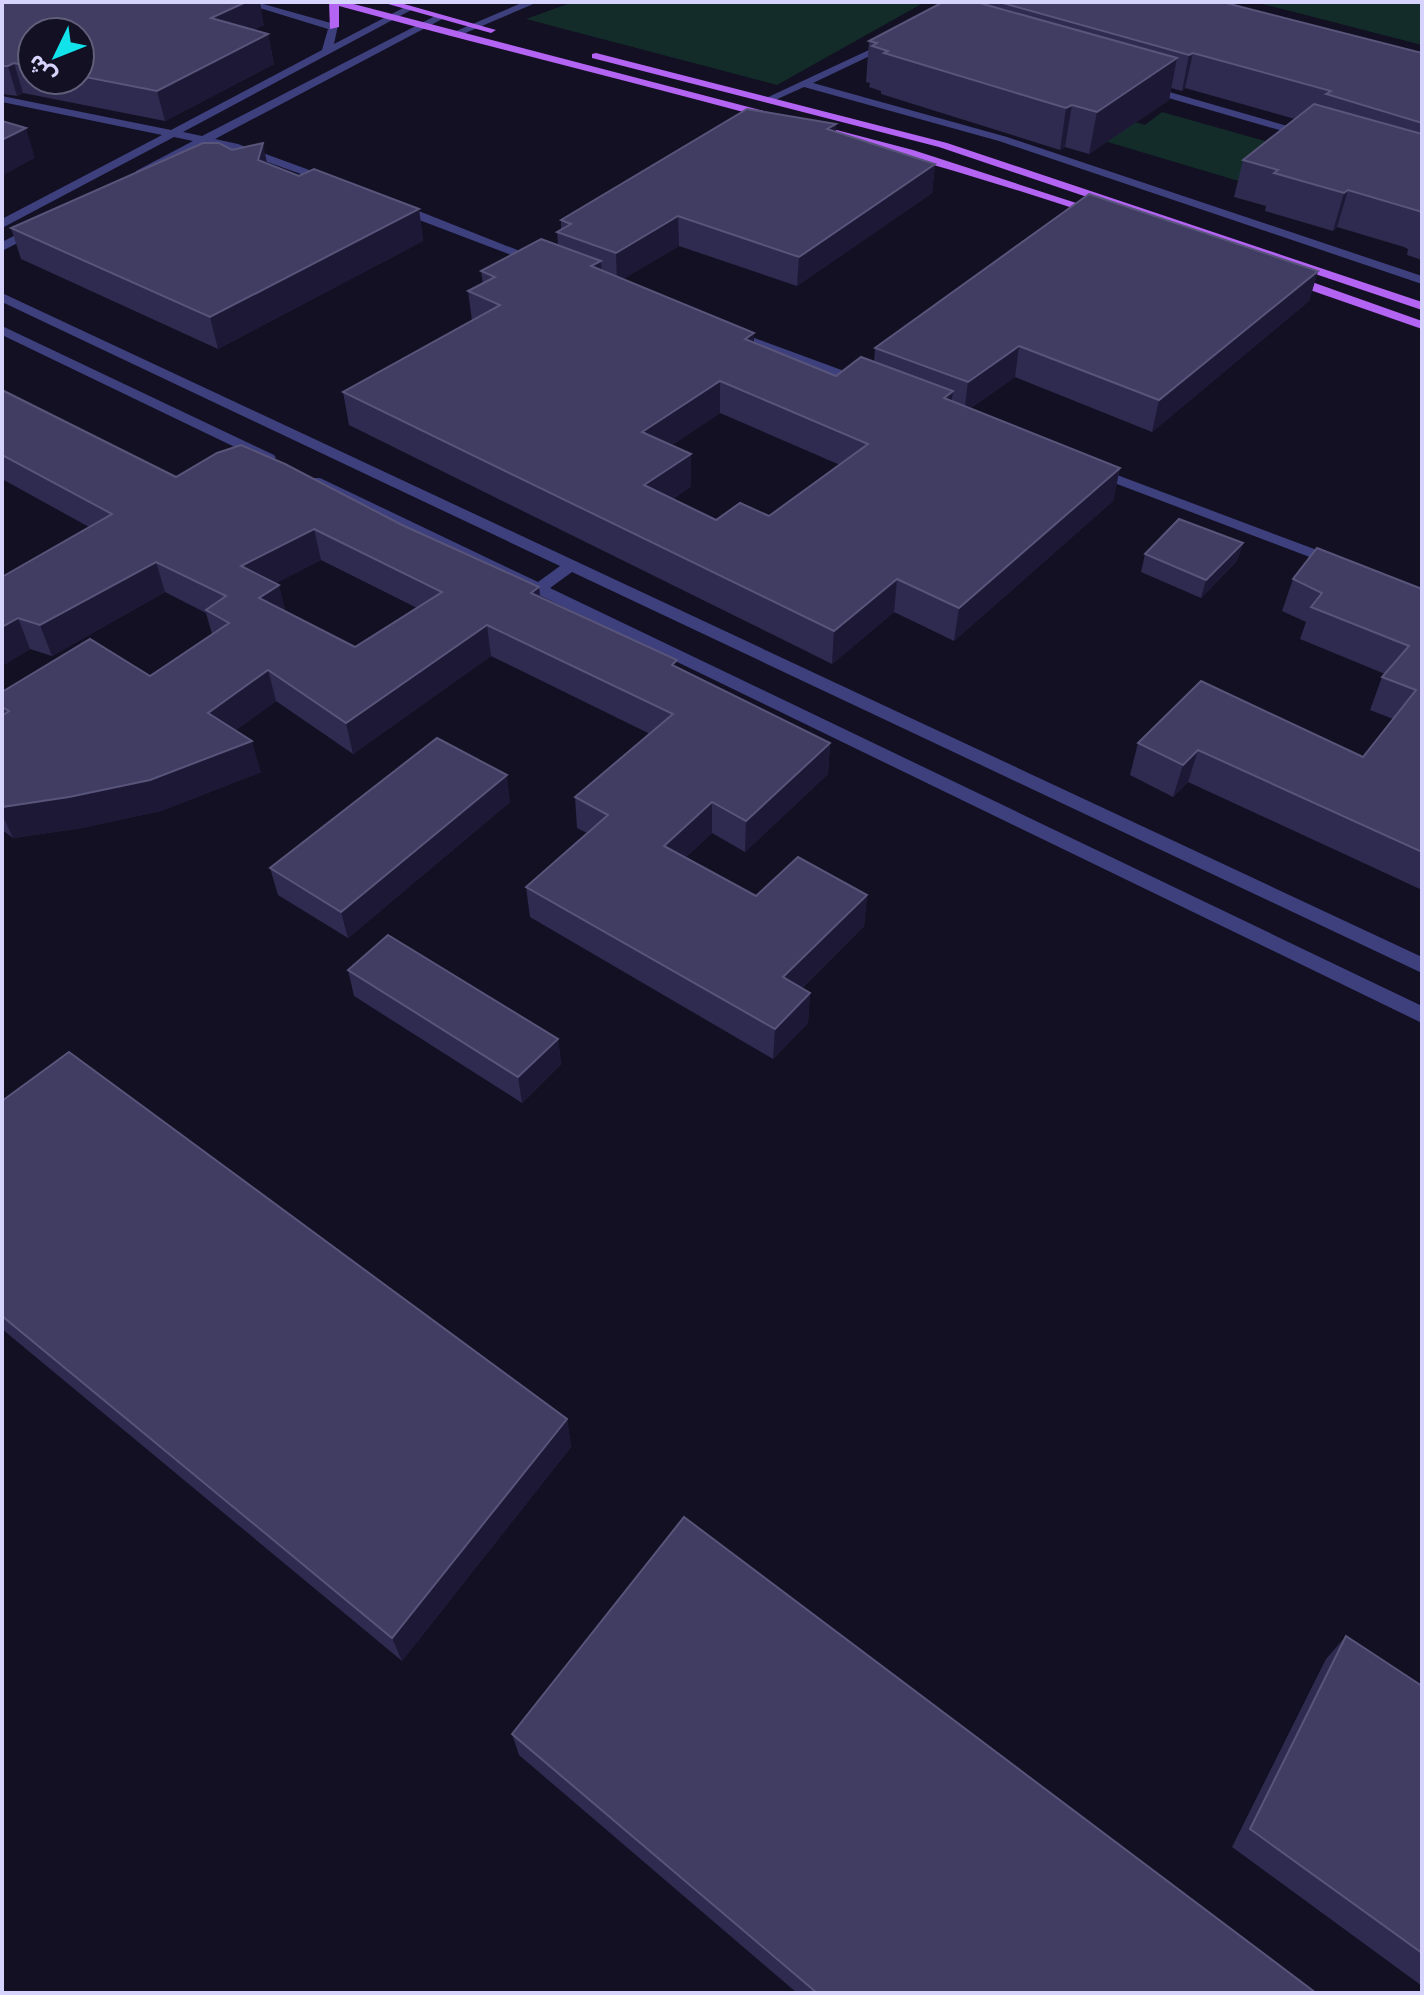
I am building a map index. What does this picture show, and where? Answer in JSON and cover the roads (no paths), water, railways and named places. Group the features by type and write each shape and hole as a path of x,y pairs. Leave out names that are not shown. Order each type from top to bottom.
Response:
{"main road":[{"path":"334,27 334,2 452,35 856,135 1001,178 1106,215"},
{"path":"386,2 769,99 1017,167 1422,306"},
{"path":"1272,272 1422,325"}],"street":[{"path":"245,2 334,27 327,52"},
{"path":"452,35 533,2"},
{"path":"5,223 410,8"},
{"path":"129,179 441,17"},
{"path":"769,99 906,35"},
{"path":"804,84 1003,139 1422,280"},
{"path":"1133,84 1319,138"},
{"path":"2,99 228,145 343,186"},
{"path":"2,112 184,149 228,145"},
{"path":"388,203 550,265"},
{"path":"5,223 32,231"},
{"path":"2,247 46,223"},
{"path":"2,297 1422,966"},
{"path":"713,326 875,388"},
{"path":"2,330 1422,1015"},
{"path":"1082,466 1348,567"},
{"path":"539,589 572,565"}]}
